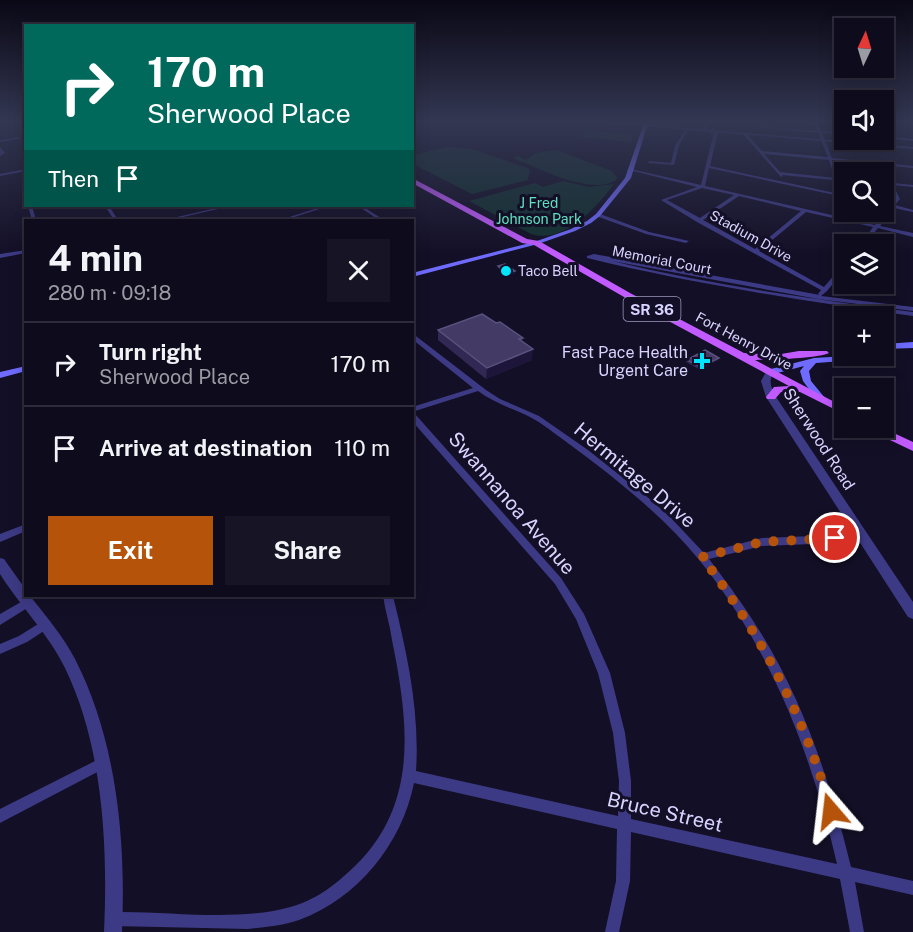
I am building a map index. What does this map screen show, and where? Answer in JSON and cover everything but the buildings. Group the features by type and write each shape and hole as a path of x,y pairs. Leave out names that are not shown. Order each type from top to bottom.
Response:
{"main road":[{"path":"414,274 536,243 578,228 598,215 624,184 632,166"},
{"name":"Fort Henry Drive","path":"414,176 532,238 536,243"},
{"name":"Fort Henry Drive","path":"414,181 525,241 536,243 834,406"},
{"path":"894,346 913,345"},
{"path":"894,353 913,351"},
{"path":"739,355 775,358 834,352"},
{"path":"770,372 778,364 792,359 824,353"},
{"path":"770,372 814,361 834,359"},
{"path":"814,361 804,370 805,376 820,398"},
{"path":"0,375 24,369"},
{"path":"771,397 783,387 804,390"},
{"path":"894,438 913,447"}],"street":[{"path":"773,166 787,184"},
{"path":"703,186 708,167 834,194"},
{"path":"1,175 24,170"},
{"path":"631,170 913,235"},
{"path":"779,173 834,179"},
{"path":"894,185 913,186"},
{"name":"Stadium Drive","path":"703,186 664,199 665,203 825,290"},
{"path":"699,221 739,194"},
{"path":"190,207 197,214"},
{"path":"171,219 225,207"},
{"path":"286,219 324,207"},
{"path":"362,207 380,219"},
{"path":"894,207 913,211"},
{"path":"755,252 805,210"},
{"path":"598,215 648,233 686,241"},
{"path":"871,234 881,222"},
{"path":"0,256 24,251"},
{"name":"Memorial Court","path":"665,271 594,256 589,257 665,271 817,299 913,314"},
{"path":"817,299 834,279"},
{"name":"Memorial Court","path":"817,299 913,309"},
{"name":"Hermitage Drive","path":"414,337 478,389 545,423 647,503 702,557 747,620 795,708 825,789 847,874 857,932"},
{"name":"Sherwood Road","path":"770,372 766,377 765,387 913,613"},
{"path":"414,409 478,389"},
{"name":"Swannanoa Avenue","path":"414,418 542,561 580,617 604,673 619,733 625,781 626,823 623,881 612,932"},
{"path":"0,538 24,528"},
{"path":"702,557 762,542 864,538"},
{"path":"0,562 24,596"},
{"path":"24,597 46,624 70,664 85,699 108,802 113,926 258,921 293,914 324,901 365,867 381,847 393,825 409,776 410,753 404,683 388,597"},
{"path":"0,620 28,602"},
{"path":"0,649 23,639 46,624"},
{"path":"0,816 101,764"},
{"name":"Bruce Street","path":"409,776 913,888"}],"green space":[{"path":"418,166 523,166 530,169 528,180 472,194"},
{"path":"533,166 600,166 612,171 618,178 608,184 596,185 551,174"},
{"name":"J Fred Johnson Park","path":"563,181 589,187 614,184 599,203 578,221 567,229 543,236 531,234 469,201 535,183 543,187"}],"place":[{"name":"Taco Bell","path":"506,271"},
{"name":"Fast Pace Health Urgent Care","path":"702,361"}],"route":[{"path":"831,811 795,708 747,620 702,557 762,542 835,538"}]}
